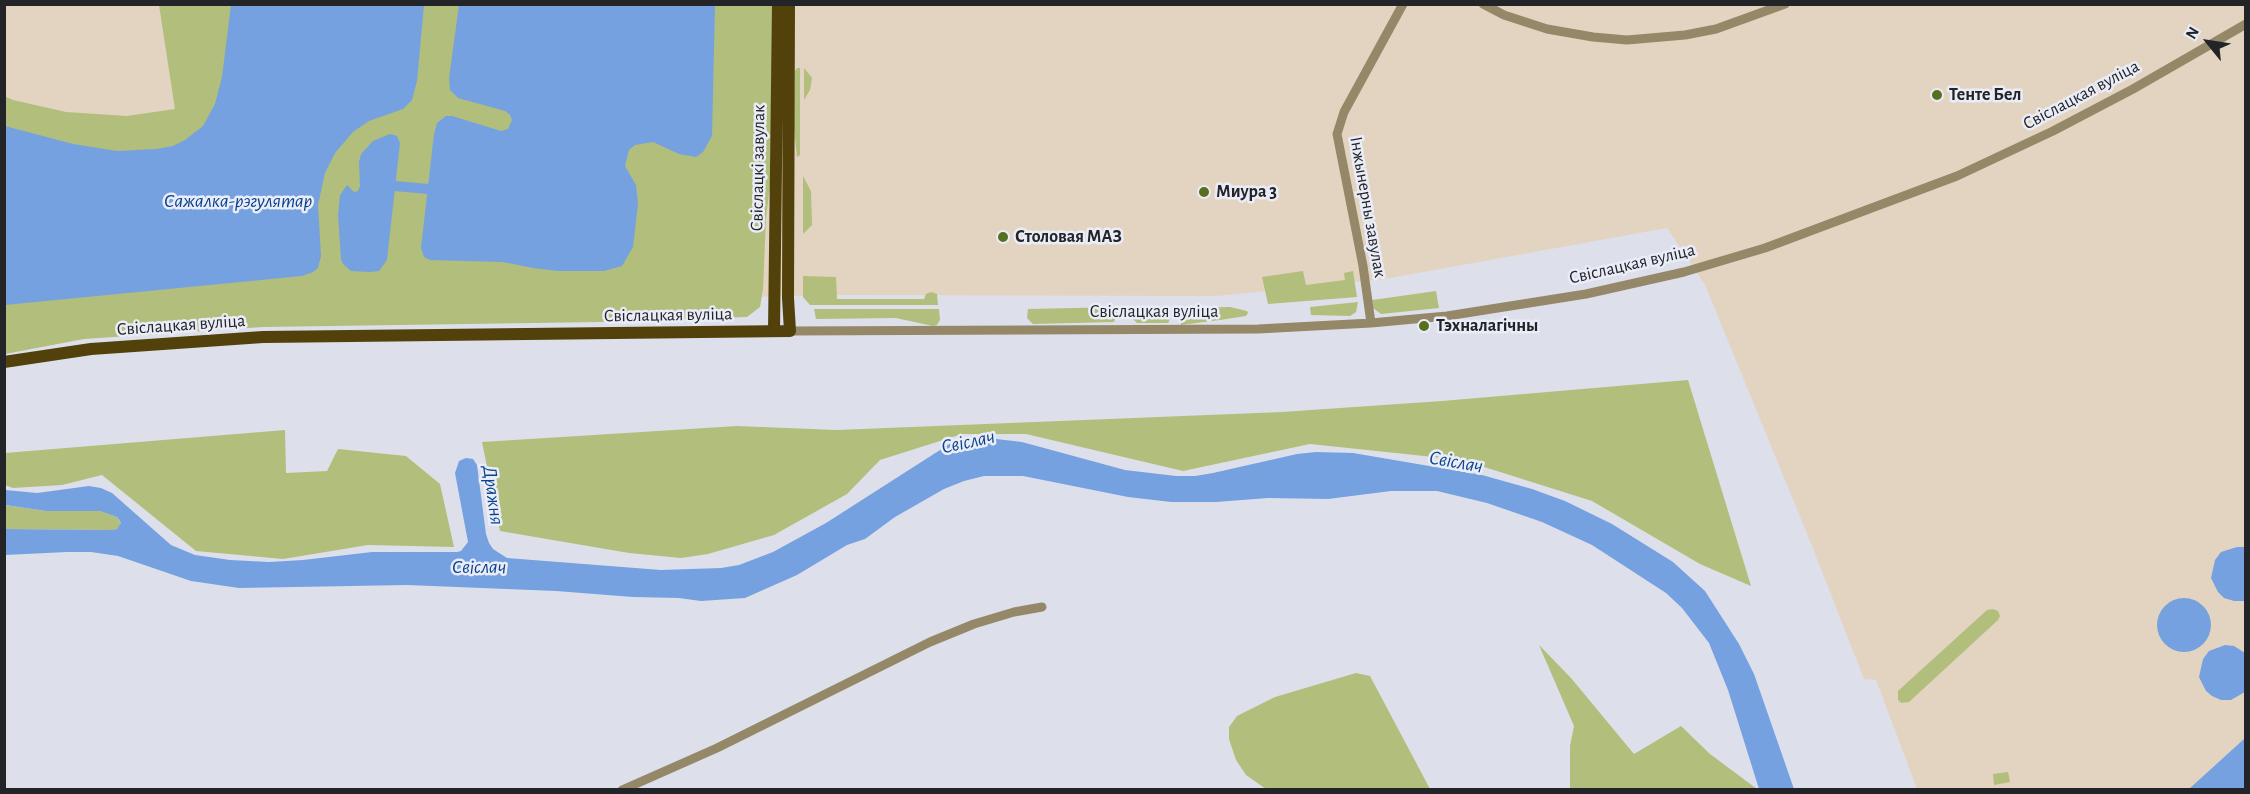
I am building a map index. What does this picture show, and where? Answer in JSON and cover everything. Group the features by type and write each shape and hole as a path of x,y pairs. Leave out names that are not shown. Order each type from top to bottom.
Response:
{"main road":[{"name":"Свіслацкі завулак","path":"774,332 778,4"},
{"name":"Свіслацкі завулак","path":"789,4 788,298 790,331"},
{"name":"Свіслацкая вуліца","path":"4,362 91,349 263,337 790,331"}],"street":[{"name":"Інжынерны завулак","path":"1371,323 1363,266 1337,134 1344,112 1403,4"},
{"path":"1483,4 1504,15 1547,29 1627,40 1685,35 1716,28 1785,4"},
{"name":"Свіслацкая вуліца","path":"790,331 1258,329 1447,316 1586,294 1684,272 1765,248 1958,177 2133,89 2246,24"},
{"path":"622,789 717,747 930,642 974,624 1014,612 1042,607"}],"shaded area":[{"path":"5,5 2245,5 2245,789 1917,789 1876,680 1864,679 1705,285 1667,228 1385,279 1217,296 830,295 5,326"}],"green space":[{"path":"159,5 773,5 770,187 760,307 747,317 601,322 263,327 84,339 5,354 4,96 66,112 127,116 175,109"},
{"path":"800,68 800,155 797,157 794,127 795,71"},
{"path":"804,68 812,78 810,90 804,100"},
{"path":"803,176 811,191 812,225 803,234"},
{"path":"1303,271 1306,285 1345,280 1344,273 1353,271 1357,297 1268,304 1262,277"},
{"path":"803,276 836,277 837,299 924,299 926,294 931,292 937,294 938,305 810,305 803,297"},
{"path":"1436,291 1439,308 1381,314 1373,308 1372,300"},
{"path":"1358,302 1356,312 1350,316 1311,315 1310,307"},
{"path":"1120,307 1114,322 1033,324 1027,318 1028,309"},
{"path":"1170,307 1167,323 1137,323 1130,316 1129,308"},
{"path":"1230,307 1248,313 1246,316 1181,325 1179,308"},
{"path":"814,309 939,309 940,320 937,325 933,326 896,318 816,319"},
{"path":"1688,380 1751,586 1700,564 1592,501 1462,460 1310,444 1183,471 1026,434 962,434 880,460 847,494 774,535 708,554 681,558 629,553 500,531 482,442 737,426 837,430 1282,412"},
{"path":"285,430 286,473 327,471 338,449 406,456 440,484 454,547 368,545 283,559 196,551 102,475 62,485 13,488 5,485 5,453"},
{"path":"4,505 46,511 100,511 117,517 121,524 117,529 112,530 5,529"},
{"path":"1987,610 1998,611 2000,616 1998,620 1909,702 1901,703 1898,700 1898,691"},
{"path":"1539,645 1571,678 1634,754 1681,726 1710,754 1757,789 1570,789 1570,746 1574,726"},
{"path":"1356,673 1370,676 1430,789 1266,789 1246,775 1236,760 1229,739 1229,727 1237,716 1275,697"},
{"path":"2008,772 2010,782 1994,785 1993,774"}],"water":[{"name":"Сажалка-рэгулятар","path":"231,5 424,5 417,81 412,100 403,109 369,121 353,132 335,153 325,173 318,205 321,256 318,268 302,276 5,305 5,126 73,144 117,151 156,149 173,146 185,140 203,126 215,104 222,77"},
{"path":"459,5 715,5 712,136 703,152 696,157 679,154 653,142 635,145 629,150 625,166 636,185 638,204 633,247 622,266 604,271 558,271 503,262 430,260 424,257 421,248 437,123 446,116 452,116 501,131 508,129 512,120 505,111 458,98 450,90 449,78"},
{"path":"390,134 397,136 400,143 387,260 379,271 351,271 341,259 338,215 340,195 347,185 354,192 358,191 361,154 373,141"},
{"name":"Свіслач","path":"979,437 1022,442 1125,470 1176,476 1213,473 1297,454 1353,453 1482,475 1565,501 1612,524 1673,562 1705,591 1739,644 1754,674 1794,789 1759,789 1728,690 1709,643 1682,608 1666,593 1592,545 1542,522 1487,503 1437,491 1391,491 1328,499 1268,498 1216,502 1171,502 1128,497 1023,476 984,476 944,489 895,517 865,539 847,545 797,575 745,598 701,601 556,591 407,585 239,588 191,581 118,556 91,552 5,555 5,529 117,529 121,523 117,517 100,511 46,511 5,505 5,490 37,493 89,486 112,493 171,545 195,555 269,562 372,552 457,552 461,551 468,542 455,473 459,461 466,458 473,459 477,465 489,543 493,549 507,558 661,570 721,568 739,565 773,552 826,523 951,443"},
{"path":"2245,547 2246,600 2244,601 2224,598 2211,578 2215,560 2221,552"},
{"path":"2179,598 2189,598 2199,602 2207,610 2211,625 2207,640 2199,648 2189,652 2179,652 2169,648 2161,640 2157,630 2157,620 2161,610 2169,602"},
{"path":"2225,645 2234,646 2245,653 2245,692 2231,700 2221,700 2212,696 2206,691 2199,677 2203,659 2209,651"},
{"path":"2244,739 2245,789 2189,789"}],"waterway":[{"path":"395,186 428,189"}],"place":[{"name":"Тенте Бел","path":"1937,95"},
{"name":"Миура 3","path":"1204,192"},
{"name":"Столовая МАЗ","path":"1003,237"},
{"name":"Тэхналагічны","path":"1424,326"}],"water label":[{"name":"Дражня","path":"493,495"}]}
